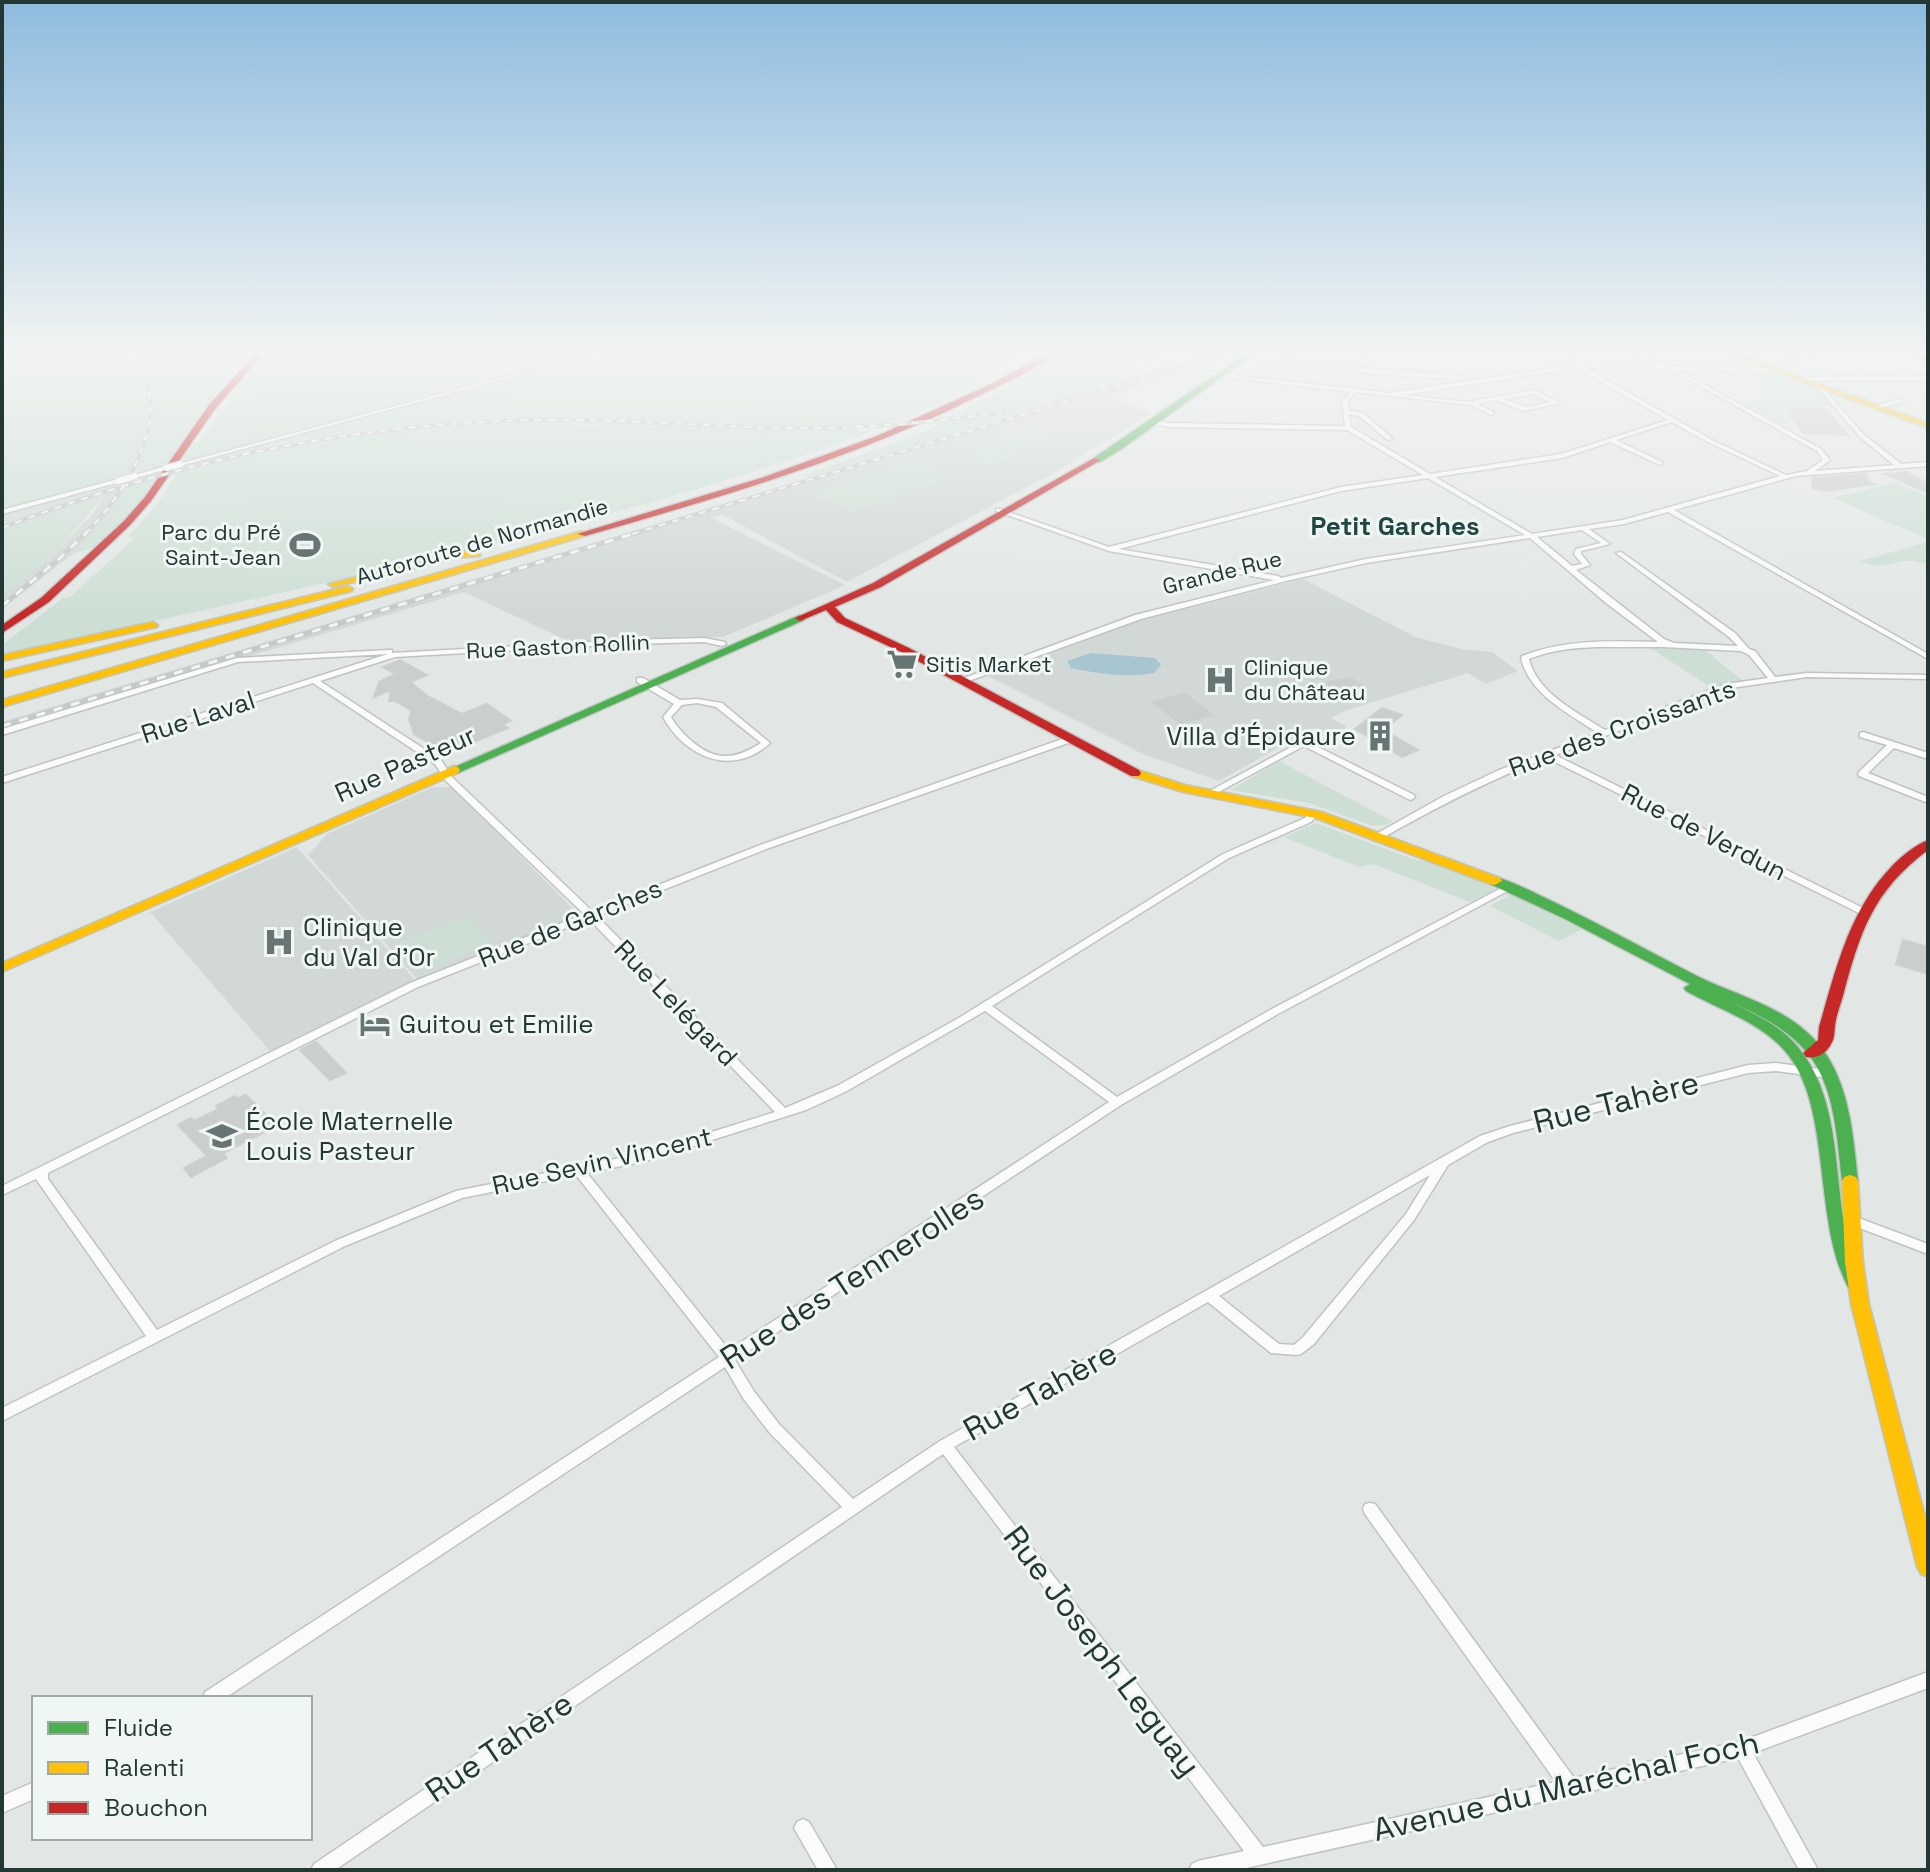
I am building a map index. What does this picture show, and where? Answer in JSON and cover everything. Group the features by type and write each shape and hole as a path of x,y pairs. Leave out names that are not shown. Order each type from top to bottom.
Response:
{"main road":[{"path":"2,630 45,600 127,523 148,499 188,441"},
{"name":"Autoroute de Normandie","path":"2,675 477,554 698,493 856,441"},
{"name":"Autoroute de Normandie","path":"2,704 801,469 872,441"},
{"path":"859,589 877,585 1121,441"},
{"path":"824,605 1001,511"},
{"path":"2,658 456,555 477,554"},
{"path":"824,605 909,643 956,679 1138,775 1313,814 1510,887 1654,957 1804,1039 1816,1051 1829,1074 1850,1181 1857,1288 1928,1567"},
{"name":"Rue Pasteur","path":"644,682 722,644 824,605"},
{"name":"Rue Pasteur","path":"2,968 166,892 824,605"},
{"path":"1799,1056 1826,1045 1827,1027 1862,911 1872,892 1889,872 1925,848"},
{"name":"Rue Pasteur","path":"2,958 166,892"},
{"path":"1654,957 1687,985 1786,1043 1799,1056 1808,1072 1843,1262 1857,1288"},
{"path":"1786,1043 1804,1039 1827,1027"}],"street":[{"path":"2,512 266,441"},
{"path":"1371,441 1533,537 1661,641 1672,645"},
{"path":"1109,549 1341,489 1562,456 1606,441"},
{"path":"1613,441 1660,463"},
{"path":"1715,441 1784,476"},
{"path":"1802,441 1825,454 1826,462 1805,473"},
{"path":"1869,441 1899,466"},
{"name":"Grande Rue","path":"956,679 1138,617 1366,561 1584,529 1671,511 1784,476 1928,464"},
{"path":"1001,511 1109,549 1285,579"},
{"path":"1671,511 1928,657"},
{"path":"1571,569 1586,565 1578,550 1607,544 1584,529"},
{"path":"1619,553 1732,635 1772,678"},
{"name":"Rue Gaston Rollin","path":"394,655 627,642 704,640 722,644"},
{"path":"1604,733 1536,683 1528,671 1525,658 1535,653 1576,646 1672,645 1746,650"},
{"path":"2,732 237,660 384,652 394,655"},
{"name":"Rue Laval","path":"2,780 394,655"},
{"name":"Rue des Croissants","path":"1379,836 1447,798 1546,754 1714,691 1772,678 1835,674 1928,677"},
{"name":"Rue Lelégard","path":"313,680 437,761 449,779 590,916 784,1114"},
{"path":"644,682 679,703 697,701 719,705 766,743 732,758 720,759 685,740 671,727 667,717 679,703"},
{"path":"1863,735 1928,756"},
{"name":"Rue de Garches","path":"2,1191 414,985 766,846 1071,739"},
{"path":"1210,793 1304,743 1411,797"},
{"path":"1893,744 1862,774 1928,800"},
{"name":"Rue de Verdun","path":"1546,754 1862,911"},
{"name":"Rue Sevin Vincent","path":"2,1415 341,1243 460,1194 646,1157 784,1114 841,1089 985,1006 1182,881 1226,856 1308,820 1313,814"},
{"name":"Rue des Tennerolles","path":"214,1696 1117,1102 1274,1012 1510,887"},
{"path":"985,1006 1117,1102"},
{"name":"Rue Tahère","path":"320,1870 945,1445 1484,1139 1748,1069 1776,1067 1829,1074"},
{"path":"1210,1296 1276,1349 1296,1350 1309,1340 1410,1217 1443,1163"},
{"path":"579,1171 728,1359 748,1394 774,1428 851,1507"},
{"path":"42,1173 42,1180 155,1338"},
{"path":"1853,1221 1928,1249"},
{"name":"Rue Joseph Leguay","path":"945,1445 1259,1856"},
{"path":"1370,1509 1571,1788"},
{"name":"Avenue du Maréchal Foch","path":"1198,1870 1742,1749 1928,1680"},
{"path":"1742,1749 1809,1870"},
{"path":"2,1805 32,1791"},
{"path":"803,1828 828,1870"}],"shaded area":[{"path":"297,441 324,441 179,471 180,467"},
{"path":"930,441 1105,441 1050,475 847,582 723,515 712,518 845,585 723,637 572,643 464,592 2,730 2,722"},
{"path":"159,473 158,476 129,485 108,515 74,553 2,609 2,595 58,550 90,517 108,491 2,531 2,524 81,495"},
{"name":"Clinique du Château","path":"1303,579 1415,637 1461,649 1492,652 1518,671 1486,684 1468,673 1347,710 1331,718 1347,727 1329,734 1315,727 1219,781 1143,754 988,676 1135,622"},
{"path":"433,787 453,787 574,910 567,920 417,979 308,855 327,834"},
{"name":"Clinique du Val d'Or","path":"297,847 415,980 270,1051 150,912"}],"green space":[{"path":"2,441 181,441 177,447 199,441 293,441 230,454 115,485 2,524"},
{"name":"Parc du Pré Saint-Jean","path":"333,441 843,441 698,489 520,536 204,610 6,653 2,651 2,645 63,598 70,597 135,538 128,537 155,507 179,471"},
{"path":"900,441 929,441 809,477 805,475"},
{"path":"996,441 1044,441 1018,451"},
{"path":"992,446 1017,456 987,466 961,456"},
{"path":"915,461 954,478 851,512 812,493"},
{"path":"158,476 112,534 87,550 74,553 108,515 129,485"},
{"path":"1894,483 1928,496 1928,539 1832,498"},
{"path":"109,490 58,550 2,595 2,531"},
{"path":"1928,542 1928,565 1909,561 1880,566 1860,561"},
{"path":"1648,647 1705,650 1743,681 1712,688"},
{"path":"1279,761 1392,821 1385,825 1370,825 1309,803 1231,790"},
{"path":"1316,823 1413,859 1442,865 1496,889 1470,902 1373,864 1359,867 1284,837"},
{"path":"1510,895 1582,929 1559,941 1490,906"},
{"path":"467,916 493,943 419,973 394,945"}],"water":[{"path":"1091,653 1155,658 1161,665 1154,673 1123,675 1071,668 1067,661"}],"building":[{"path":"1907,472 1928,484 1928,493 1885,474"},
{"path":"1866,474 1868,481 1874,484 1826,491 1813,488 1812,478"},
{"path":"400,660 427,675 410,682 429,697 462,714 487,704 511,721 502,724 508,728 447,753 414,734 409,719 412,711 389,701 391,690 374,697 379,682 396,674 383,667"},
{"path":"1351,678 1365,687 1332,698 1323,692 1329,682"},
{"path":"1184,693 1213,715 1181,724 1152,702"},
{"name":"Villa d'Épidaure","path":"1382,708 1402,715 1383,730 1418,750 1402,757 1355,729"},
{"path":"1903,940 1928,947 1928,974 1896,964"},
{"path":"316,1042 346,1073 330,1080 300,1050"},
{"name":"École Maternelle Louis Pasteur","path":"246,1095 273,1122 267,1125 271,1129 223,1153 227,1158 191,1177 184,1168 207,1156 178,1125 219,1109 216,1106 235,1096 238,1099"}],"railway":[{"path":"124,486 144,441"},
{"path":"124,486 199,465 314,441"},
{"path":"632,534 936,441"},
{"path":"2,528 124,486"},
{"path":"86,533 124,486"},
{"path":"2,726 639,532"},
{"path":"2,606 86,533"}],"traffic: fast":[{"path":"1097,460 1126,441"},
{"path":"454,770 800,618"},
{"path":"1495,881 1708,987 1762,1010 1795,1030 1820,1057 1833,1086 1842,1117 1850,1181"},
{"path":"1691,988 1769,1029 1791,1048 1803,1065 1819,1108 1836,1224 1854,1282"}],"traffic: slow":[{"path":"2,704 582,534"},
{"path":"333,584 456,555 477,554"},
{"path":"2,675 348,589"},
{"path":"2,658 153,625"},
{"path":"2,968 454,770"},
{"path":"1135,773 1183,788 1318,815 1495,881"},
{"path":"1850,1181 1854,1262 1860,1304 1928,1567"}],"traffic: jam":[{"path":"2,630 45,600 127,523 148,499 188,441"},
{"path":"582,534 764,479 869,441"},
{"path":"800,618 877,585 1097,460"},
{"path":"829,607 841,620 905,650 1135,773"},
{"path":"1811,1053 1826,1040 1850,948 1870,902 1885,881 1928,844"}],"place":[{"name":"Parc du Pré Saint-Jean","path":"305,545"},
{"name":"Sitis Market","path":"902,664"},
{"name":"Clinique du Château","path":"1220,680"},
{"name":"Villa d'Épidaure","path":"1380,736"},
{"name":"Clinique du Val d'Or","path":"279,942"},
{"name":"Guitou et Emilie","path":"375,1024"},
{"name":"École Maternelle Louis Pasteur","path":"222,1136"}],"district":[{"name":"Petit Garches","path":"1395,526"}]}
